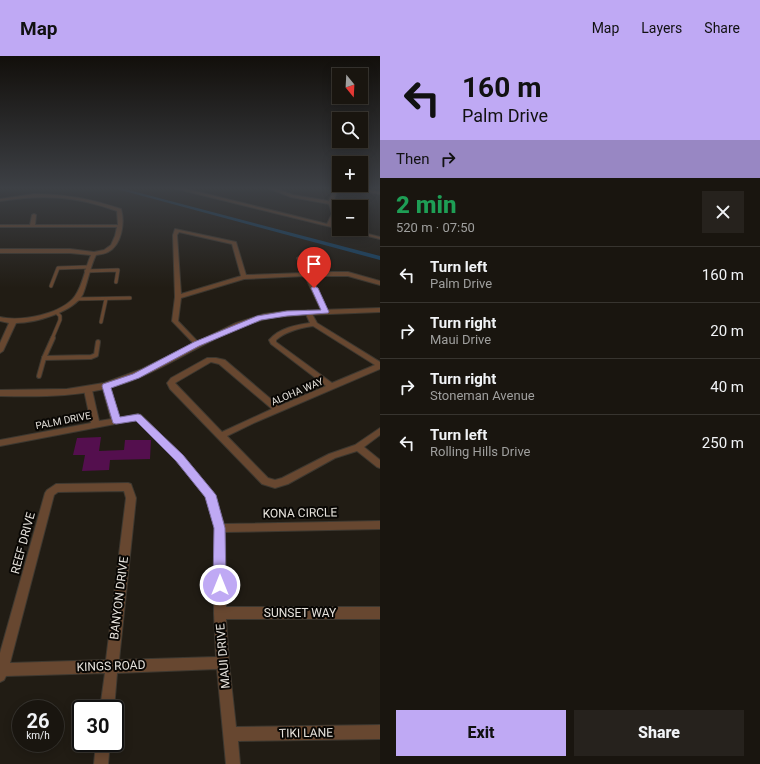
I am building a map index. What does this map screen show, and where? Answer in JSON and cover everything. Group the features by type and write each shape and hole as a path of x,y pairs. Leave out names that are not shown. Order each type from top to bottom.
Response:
{"street":[{"path":"32,226 33,221"},
{"path":"0,251 70,251 94,254 110,249 116,240 121,221"},
{"path":"308,221 380,238"},
{"path":"328,226 330,221"},
{"path":"0,226 120,226"},
{"path":"197,344 175,321 178,297 175,235 177,230 234,243 244,277"},
{"path":"0,319 13,322 44,316 56,312 72,303 78,295 94,254"},
{"path":"300,258 325,312"},
{"path":"178,297 244,277 348,274 380,283"},
{"path":"0,393 48,393 88,390 106,386 136,376 197,344 259,318 287,313 380,310"},
{"path":"308,312 314,324 380,366"},
{"path":"0,351 13,322"},
{"path":"314,324 295,328 275,337 272,340 273,343 332,387"},
{"path":"279,410 222,362 216,360 210,360 171,383 173,388 266,481 275,484 285,481 332,456 358,447 380,431"},
{"name":"ALOHA WAY","path":"222,436 380,366"},
{"path":"106,386 116,421"},
{"path":"88,390 96,425"},
{"name":"PALM DRIVE","path":"0,442 138,417 151,428"},
{"name":"MAUI DRIVE","path":"151,428 180,458 210,495 220,528 220,613 223,663 234,764"},
{"path":"358,447 380,465"},
{"name":"REEF DRIVE","path":"0,672 50,494 56,488 128,487"},
{"name":"BANYON DRIVE","path":"108,700 131,498 128,487"},
{"name":"KONA CIRCLE","path":"220,528 380,525"},
{"name":"SUNSET WAY","path":"220,613 380,613"},
{"name":"KINGS ROAD","path":"0,672 112,666 223,663"},
{"name":"TIKI LANE","path":"231,734 380,732"},
{"path":"101,764 102,752"}],"lane":[{"path":"116,282 119,266"},
{"path":"51,286 58,268 118,270"},
{"path":"75,299 130,298"},
{"path":"102,322 106,299"},
{"path":"39,376 44,358 60,320 60,316 56,312"},
{"path":"44,358 91,357 96,355 98,342"}],"building":[{"path":"101,437 99,451 124,450 125,440 151,440 150,459 110,460 109,470 82,471 85,455 73,455 77,438"}],"waterway":[{"path":"240,221 380,258"}],"route":[{"path":"220,585 220,528 210,495 180,458 151,428 138,417 116,421 106,386 136,376 197,344 259,318 287,313 325,312 314,288"}]}
